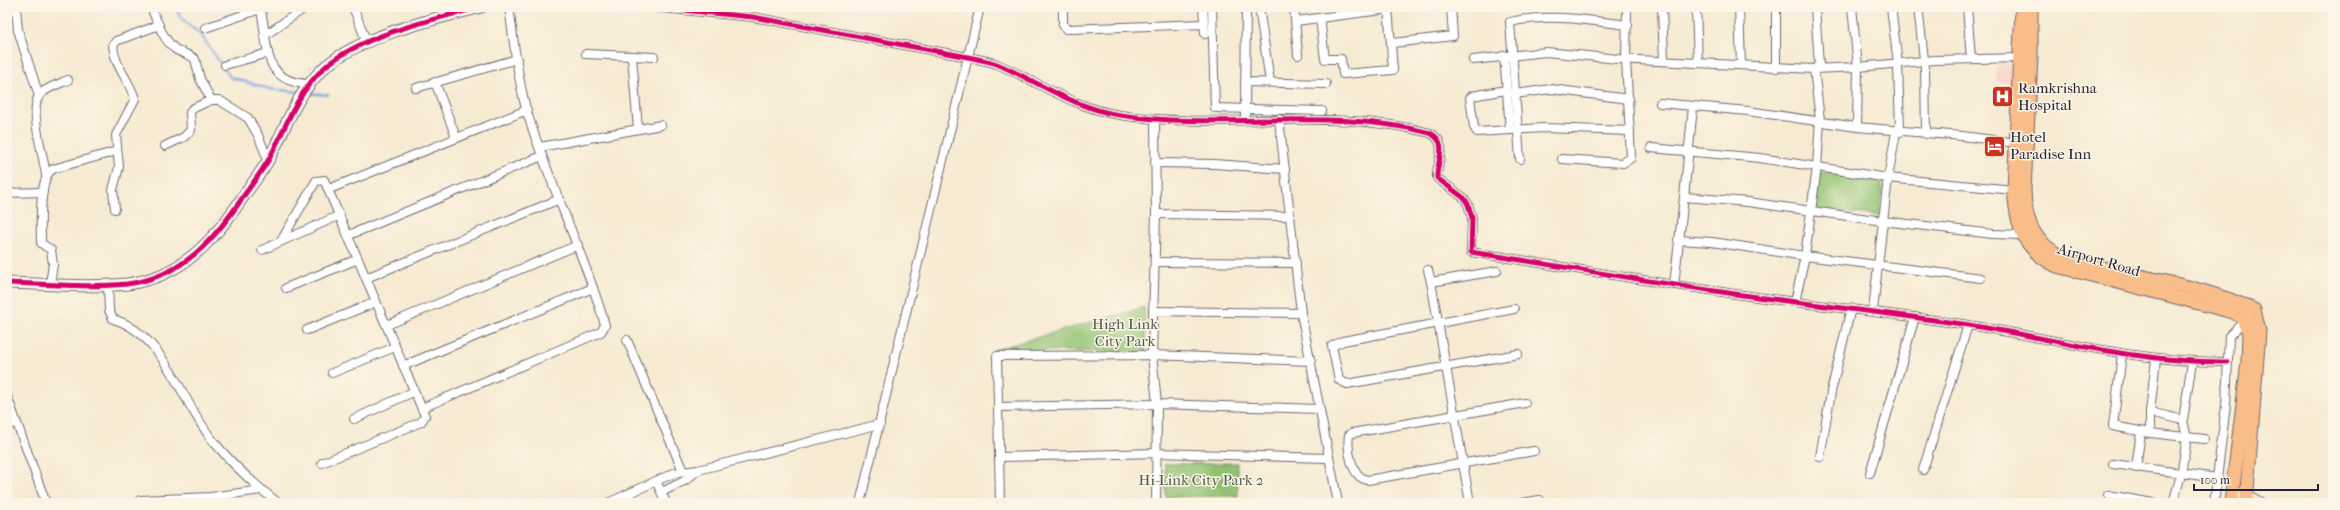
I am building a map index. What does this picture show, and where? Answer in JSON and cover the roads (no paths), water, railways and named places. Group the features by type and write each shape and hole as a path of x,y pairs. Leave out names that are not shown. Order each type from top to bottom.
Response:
{"main road":[{"name":"Airport Road","path":"2022,7 2026,58 2024,209 2034,234 2045,247 2073,262 2199,291 2231,300 2254,310"},
{"name":"Airport Road","path":"2031,7 2017,143 2014,190 2016,210 2022,235 2035,253 2057,266 2233,312 2247,327"},
{"path":"2254,310 2259,331 2231,498 2259,503"},
{"path":"2246,500 2251,372 2247,327"}],"street":[{"path":"16,7 18,30 39,96 36,116 46,175 42,192 41,243 51,250 53,264 50,284"},
{"path":"151,7 165,37 176,50 195,59 200,79 211,100"},
{"path":"264,36 306,7"},
{"path":"353,7 367,43"},
{"path":"7,284 50,284 68,286 108,285 129,283 179,268 194,256 226,223 268,160 298,101 307,87 338,58 367,43 406,28 481,7"},
{"path":"422,408 601,332 605,325 578,245 542,156 527,110 509,7"},
{"path":"652,7 753,17 968,57 996,64 1058,96 1100,112 1155,120 1279,119 1367,123 1417,129 1436,136 1441,145 1437,178 1464,198 1471,212 1471,252 1674,285 1795,302 1873,310 1968,325 2156,359 2192,362 2228,362"},
{"path":"860,503 980,7"},
{"path":"1063,7 1063,25 1069,30 1204,24"},
{"path":"1203,7 1205,34"},
{"path":"1212,7 1214,107 1217,109 1322,111"},
{"path":"1245,120 1246,7"},
{"path":"1259,7 1270,82"},
{"path":"1294,7 1298,55"},
{"path":"1393,44 1451,37 1454,32 1451,7"},
{"path":"1562,159 1627,162 1631,158 1626,59 1628,25 1627,7"},
{"path":"1662,7 1664,60"},
{"path":"1696,7 1698,63"},
{"path":"1739,7 1741,64"},
{"path":"1776,7 1776,68"},
{"path":"1814,69 1819,65 1815,7"},
{"path":"1852,7 1858,68 1857,127"},
{"path":"1873,310 1888,178 1898,132 1898,64 1891,7"},
{"path":"1918,7 1924,61 1926,134"},
{"path":"1967,7 1971,59"},
{"path":"205,28 260,8 264,36 273,67 281,77 292,83 307,87"},
{"path":"1296,21 1389,8 1394,70 1344,75 1341,59 1325,58 1320,18"},
{"path":"1247,18 1260,16"},
{"path":"1510,130 1506,90 1510,22 1532,17 1553,17 1628,25"},
{"path":"115,209 113,190 119,167 117,130 131,109 134,99 128,84 118,68 113,45 116,41 159,25"},
{"path":"1473,60 1546,52 1626,59 1814,69 1858,68 1924,61 2026,58"},
{"path":"225,65 268,53"},
{"path":"586,54 654,57"},
{"path":"1508,55 1515,94 1519,129 1520,159"},
{"path":"632,57 638,129"},
{"path":"416,88 517,59"},
{"path":"1795,302 1805,256 1817,167 1820,120 1814,69"},
{"path":"39,96 68,80"},
{"path":"435,82 456,137"},
{"path":"1245,82 1326,84"},
{"path":"1515,94 1551,89 1629,99"},
{"path":"1506,90 1472,96 1470,98 1474,127 1477,132 1519,129 1630,131"},
{"path":"165,146 188,134 192,126 190,112 211,100 219,100 248,118 258,135 268,160"},
{"path":"1660,102 1693,107 1748,111 1820,120 1857,127 1898,132 2017,143"},
{"path":"1674,285 1693,107"},
{"path":"329,189 456,137 527,110"},
{"path":"1279,119 1301,313 1328,458 1338,503"},
{"path":"1155,120 1156,262 1152,356 1156,404 1156,503"},
{"path":"540,147 661,125"},
{"path":"1651,148 1736,155 1888,178 2014,190"},
{"path":"46,175 53,170 117,151"},
{"path":"348,235 542,156"},
{"path":"1155,163 1214,164 1285,169"},
{"path":"281,241 316,181 324,180 387,325 394,347 413,392 425,416 421,422 322,463"},
{"path":"7,193 42,192"},
{"path":"1684,197 1811,210 1883,221 1993,234 2022,235"},
{"path":"366,278 560,199"},
{"path":"1156,214 1290,216"},
{"path":"262,250 340,215"},
{"path":"1678,240 1712,242 1805,256 1981,278"},
{"path":"387,325 578,245"},
{"path":"286,288 358,259"},
{"path":"1156,262 1296,263"},
{"path":"1428,270 1447,365 1470,503"},
{"path":"1431,282 1497,271"},
{"path":"108,285 110,315 113,319 130,325 144,337 176,380 213,441 261,490 278,503"},
{"path":"403,366 593,288"},
{"path":"307,330 376,302"},
{"path":"1820,457 1831,392 1851,308"},
{"path":"1514,309 1343,341 1332,346 1339,380 1343,384 1518,354"},
{"path":"2214,503 2218,478 2229,336 2247,327 2254,310"},
{"path":"1153,311 1301,313"},
{"path":"1870,473 1915,317"},
{"path":"1923,470 1968,325"},
{"path":"627,340 683,471"},
{"path":"332,373 394,347"},
{"path":"2122,354 2113,426 2141,432 2204,439"},
{"path":"1000,503 997,356 1152,356 1311,361"},
{"path":"2150,433 2150,412 2156,359"},
{"path":"2173,503 2181,475 2187,438 2183,420 2192,362"},
{"path":"354,419 413,392"},
{"path":"7,396 46,503"},
{"path":"1525,403 1352,432 1349,435 1348,440 1350,457 1356,476 1361,479 1368,480 1534,451"},
{"path":"998,407 1156,404 1319,409"},
{"path":"2150,412 2183,420"},
{"path":"7,426 16,422"},
{"path":"608,503 674,473 698,470 880,424"},
{"path":"2136,468 2141,432"},
{"path":"999,457 1157,453 1328,458"},
{"path":"2113,464 2181,475 2218,478"},
{"path":"662,492 686,480 698,470"},
{"path":"656,481 666,503"},
{"path":"140,500 212,500 261,490"},
{"path":"2108,496 2153,503"},
{"path":"1522,503 1540,500"}],"waterway":[{"path":"175,7 182,19 201,35 230,77 270,89 300,92"},
{"path":"307,93 328,95"}],"place":[{"name":"Ramkrishna Hospital","path":"2002,97"},
{"name":"Hotel Paradise Inn","path":"1994,146"}],"park label":[{"name":"High Link City Park","path":"1125,332"},
{"name":"Hi-Link City Park 2","path":"1201,480"}]}
